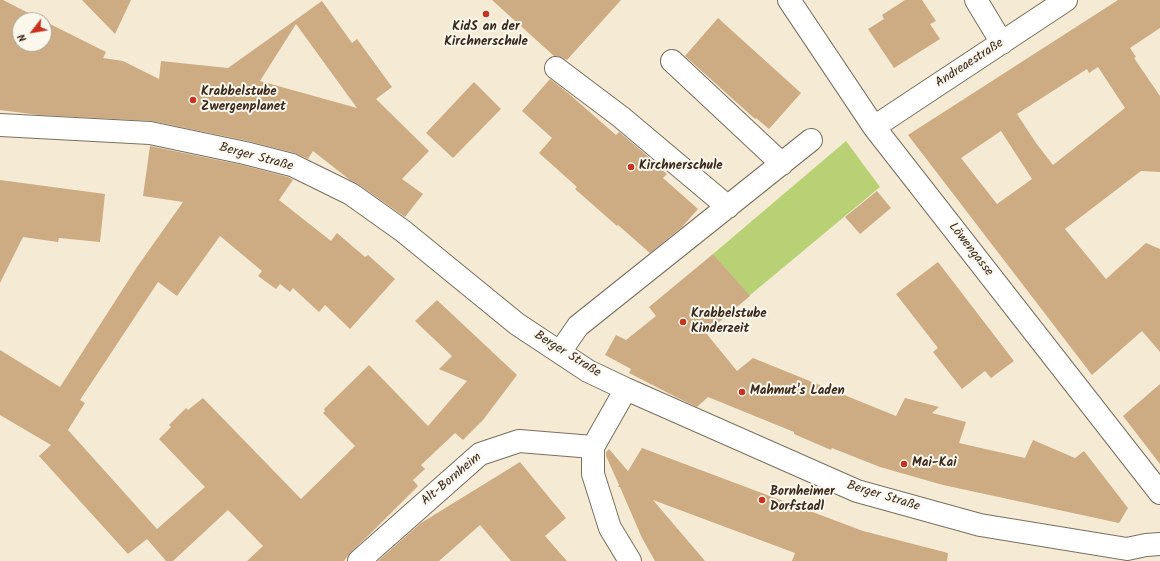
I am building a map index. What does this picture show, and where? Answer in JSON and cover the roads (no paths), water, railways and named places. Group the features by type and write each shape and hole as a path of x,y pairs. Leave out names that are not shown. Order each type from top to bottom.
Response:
{"street":[{"name":"Löwengasse","path":"789,0 874,127 1160,493"},
{"path":"976,0 1002,43"},
{"name":"Andreaestraße","path":"874,127 1066,0"},
{"path":"672,60 782,164"},
{"path":"556,68 621,116 728,207"},
{"name":"Berger Straße","path":"0,125 150,132 245,153 292,166 351,194 403,231 517,324 588,371 857,491 980,525 1127,550 1146,545 1160,544"},
{"path":"560,352 578,326 811,140"},
{"path":"626,389 593,447 593,474 610,528 630,561"},
{"name":"Alt-Bornheim","path":"359,561 480,454 519,441 593,447"}],"place":[{"name":"KidS an der Kirchnerschule","path":"486,14"},
{"name":"Krabbelstube Zwergenplanet","path":"193,100"},
{"name":"Kirchnerschule","path":"631,167"},
{"name":"Krabbelstube Kinderzeit","path":"683,322"},
{"name":"Mahmut's Laden","path":"742,392"},
{"name":"Mai-Kai","path":"904,464"},
{"name":"Bornheimer Dorfstadl","path":"762,500"}]}
